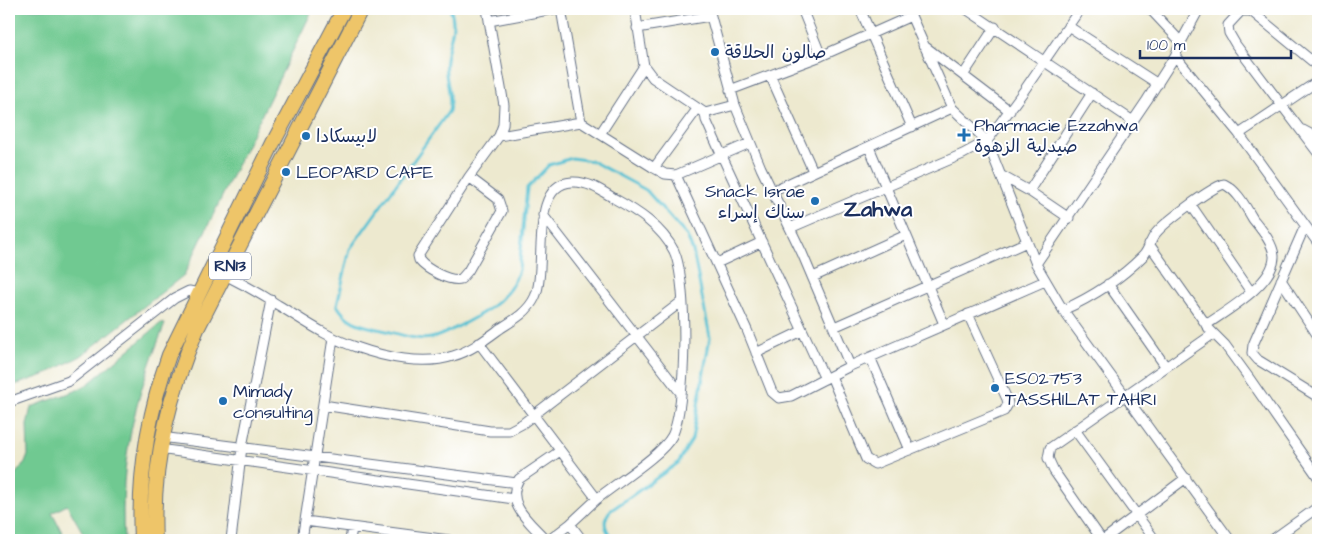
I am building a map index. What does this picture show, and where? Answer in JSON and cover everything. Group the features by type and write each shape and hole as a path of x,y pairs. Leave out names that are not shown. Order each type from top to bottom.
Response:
{"main road":[{"name":"RN13","path":"141,540 140,518 145,450 154,404 169,355 273,143 344,9"},
{"name":"RN13","path":"155,540 160,443 169,403 189,348 361,9"}],"street":[{"path":"469,177 498,199 502,211 468,271 461,279 453,280 424,265 418,260 418,256 469,177 499,136 503,126 504,105 487,9"},
{"path":"489,21 554,9"},
{"path":"561,9 580,122"},
{"path":"635,9 644,66 653,78 702,110 802,331 828,378 870,463 878,464 1006,408 1007,399 968,314"},
{"path":"802,9 822,56"},
{"path":"860,9 912,127"},
{"path":"966,9 1133,120"},
{"path":"790,228 963,154 987,141 1010,111 1080,9"},
{"path":"1150,9 1181,42"},
{"path":"1036,264 1069,218 1158,84 1199,9"},
{"path":"1318,66 1251,11 1241,11 1228,25 1229,33 1236,44 1284,105 1318,153"},
{"path":"638,28 709,12 730,90 750,143 812,277 850,366"},
{"path":"730,90 822,56 871,34 909,12 952,108 987,141 1045,282 1063,310 1230,540"},
{"path":"1068,26 1158,84"},
{"path":"964,74 995,27"},
{"path":"923,45 964,74 1010,111"},
{"path":"1175,56 1239,134 1318,244"},
{"path":"600,134 644,66"},
{"path":"770,75 813,171"},
{"path":"1239,134 1318,81"},
{"path":"1029,191 1092,93"},
{"path":"654,168 702,110 735,105"},
{"path":"772,191 952,108"},
{"path":"499,136 580,122 654,168 665,174 676,175 750,143"},
{"path":"1301,129 1318,138"},
{"path":"869,147 944,324"},
{"path":"676,175 717,263 772,392 779,398 791,396 870,357 1045,282"},
{"path":"1002,176 1029,191 1069,218"},
{"path":"225,274 333,338 357,348 383,354 430,360 455,356 480,343 524,312 535,296 540,278 543,216 545,204 552,191 565,183 573,182 593,186 633,209 660,231 672,248 678,262 685,357 678,414 671,438 658,452 548,540 516,507 514,499 517,483 521,477 560,451"},
{"path":"1063,310 1108,284 1140,260 1157,231 1213,188 1224,184 1235,191 1274,254 1268,275 1251,292 1206,325"},
{"path":"1191,205 1251,292"},
{"path":"543,216 635,337 680,392"},
{"path":"1305,226 1253,345 1252,353 1258,360 1318,397"},
{"path":"812,277 906,235"},
{"path":"717,263 762,242"},
{"path":"834,327 1027,242"},
{"path":"1149,244 1206,325 1225,346 1249,378 1318,477"},
{"path":"1281,280 1318,336"},
{"path":"1108,284 1166,367"},
{"path":"9,402 69,381 175,298 189,291 199,293"},
{"path":"231,540 242,447 271,300"},
{"path":"324,405 490,431 509,431 534,416 681,302"},
{"path":"756,353 802,331"},
{"path":"1186,478 1103,540 1054,471 1048,458 1050,448 1213,334"},
{"path":"302,540 333,338"},
{"path":"480,343 597,499"},
{"path":"870,357 910,450"},
{"path":"1075,430 1155,540"},
{"path":"160,443 242,447 517,483"},
{"path":"160,443 240,460 514,499"},
{"path":"1272,540 1318,507"},
{"path":"305,521 449,540"},
{"path":"570,524 582,540"},
{"path":"350,540 352,528"}],"green space":[{"path":"9,9 313,9 184,275 81,356 44,375 9,387 9,196 13,99 9,90"},
{"path":"161,323 165,324 145,378 131,429 124,482 124,540 87,540 67,505 52,513 66,540 9,540 9,481 25,463 28,455 27,425 31,407 75,391 88,384"}],"waterway":[{"path":"450,9 453,28 445,66 450,98 449,111 350,249 337,305 346,316 361,325 413,338 425,339 439,336 489,309 510,288 519,270 527,188 549,165 572,158 592,161 646,190 687,236 693,251 710,337 692,439 678,463 610,511 605,522 608,533 613,540"}],"place":[{"name":"صالون الحلاقة","path":"715,52"},
{"name":"Pharmacie Ezzahwa صيدلية الزهوة","path":"964,135"},
{"name":"لابيسكادا","path":"306,136"},
{"name":"LEOPARD CAFE","path":"286,172"},
{"name":"Snack Israe سناك إسراء","path":"815,201"},
{"name":"ES02753 TASSHILAT TAHRI","path":"995,388"},
{"name":"Mimady consulting","path":"223,401"}],"district":[{"name":"Zahwa","path":"878,209"}]}
